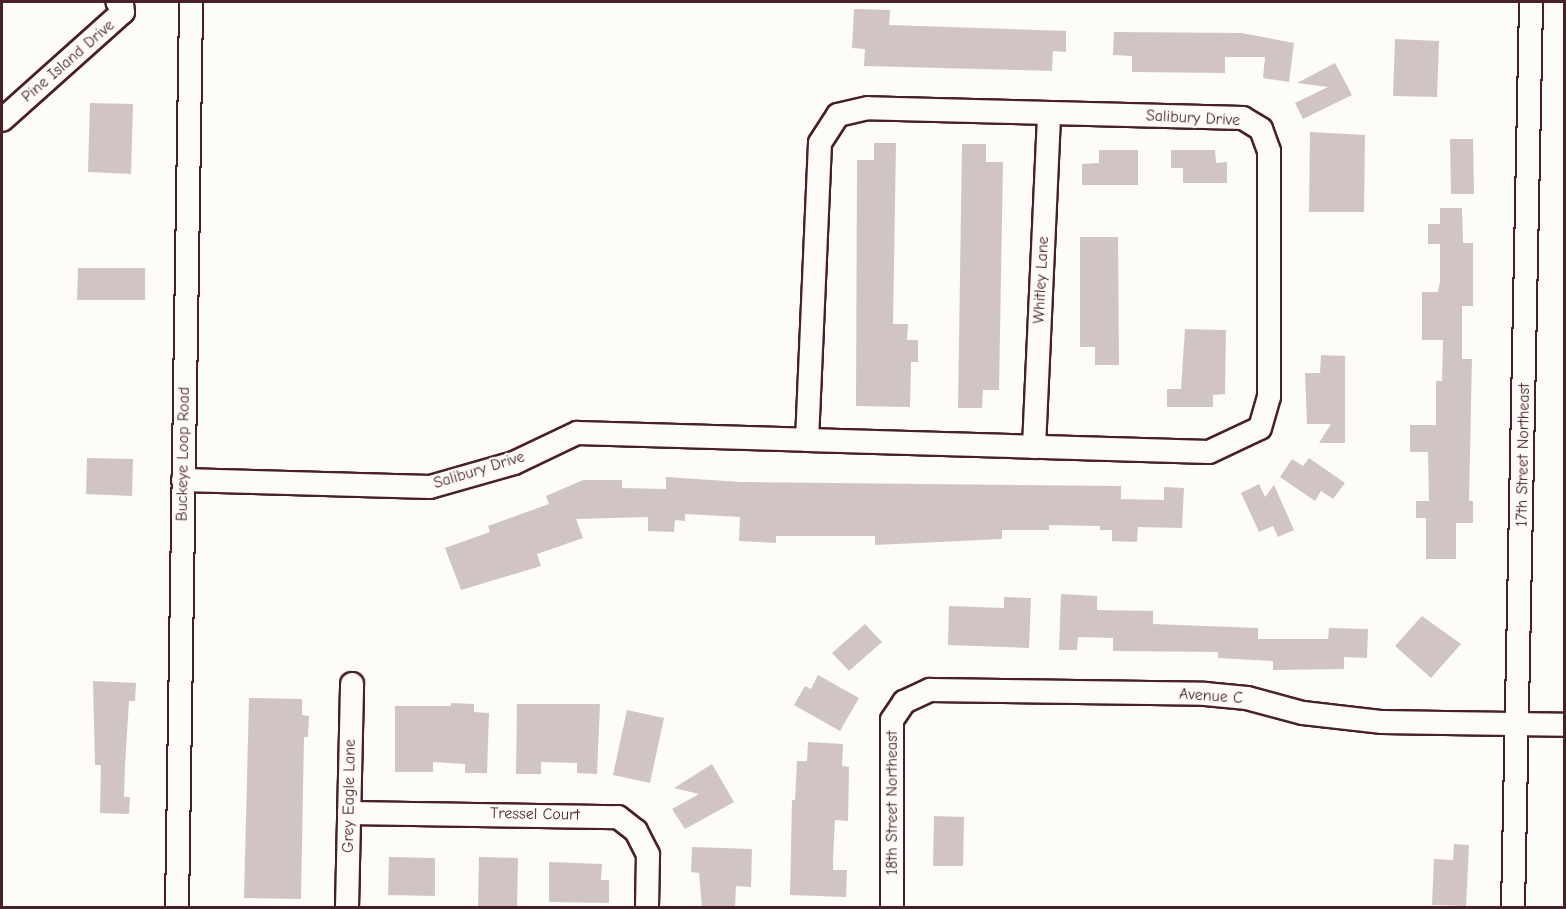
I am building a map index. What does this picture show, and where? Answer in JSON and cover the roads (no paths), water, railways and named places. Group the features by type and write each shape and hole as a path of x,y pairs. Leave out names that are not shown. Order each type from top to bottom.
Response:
{"street":[{"name":"Pine Island Drive","path":"2,120 123,12 122,4 117,2"},
{"name":"Buckeye Loop Road","path":"177,908 191,2"},
{"name":"17th Street Northeast","path":"1513,908 1532,2"},
{"name":"Salibury Drive","path":"183,480 430,487 514,463 577,433 1034,447 1209,452 1260,428 1269,397 1269,151 1261,129 1243,118 868,108 838,115 820,143 807,440"},
{"name":"Whitley Lane","path":"1034,447 1049,113"},
{"name":"Grey Eagle Lane","path":"347,908 352,684"},
{"name":"Avenue C","path":"904,702 930,690 1205,694 1247,698 1332,718 1564,725"},
{"name":"18th Street Northeast","path":"892,908 892,720 904,702"},
{"name":"Tressel Court","path":"349,813 618,817 636,831 648,855 648,908"}]}
